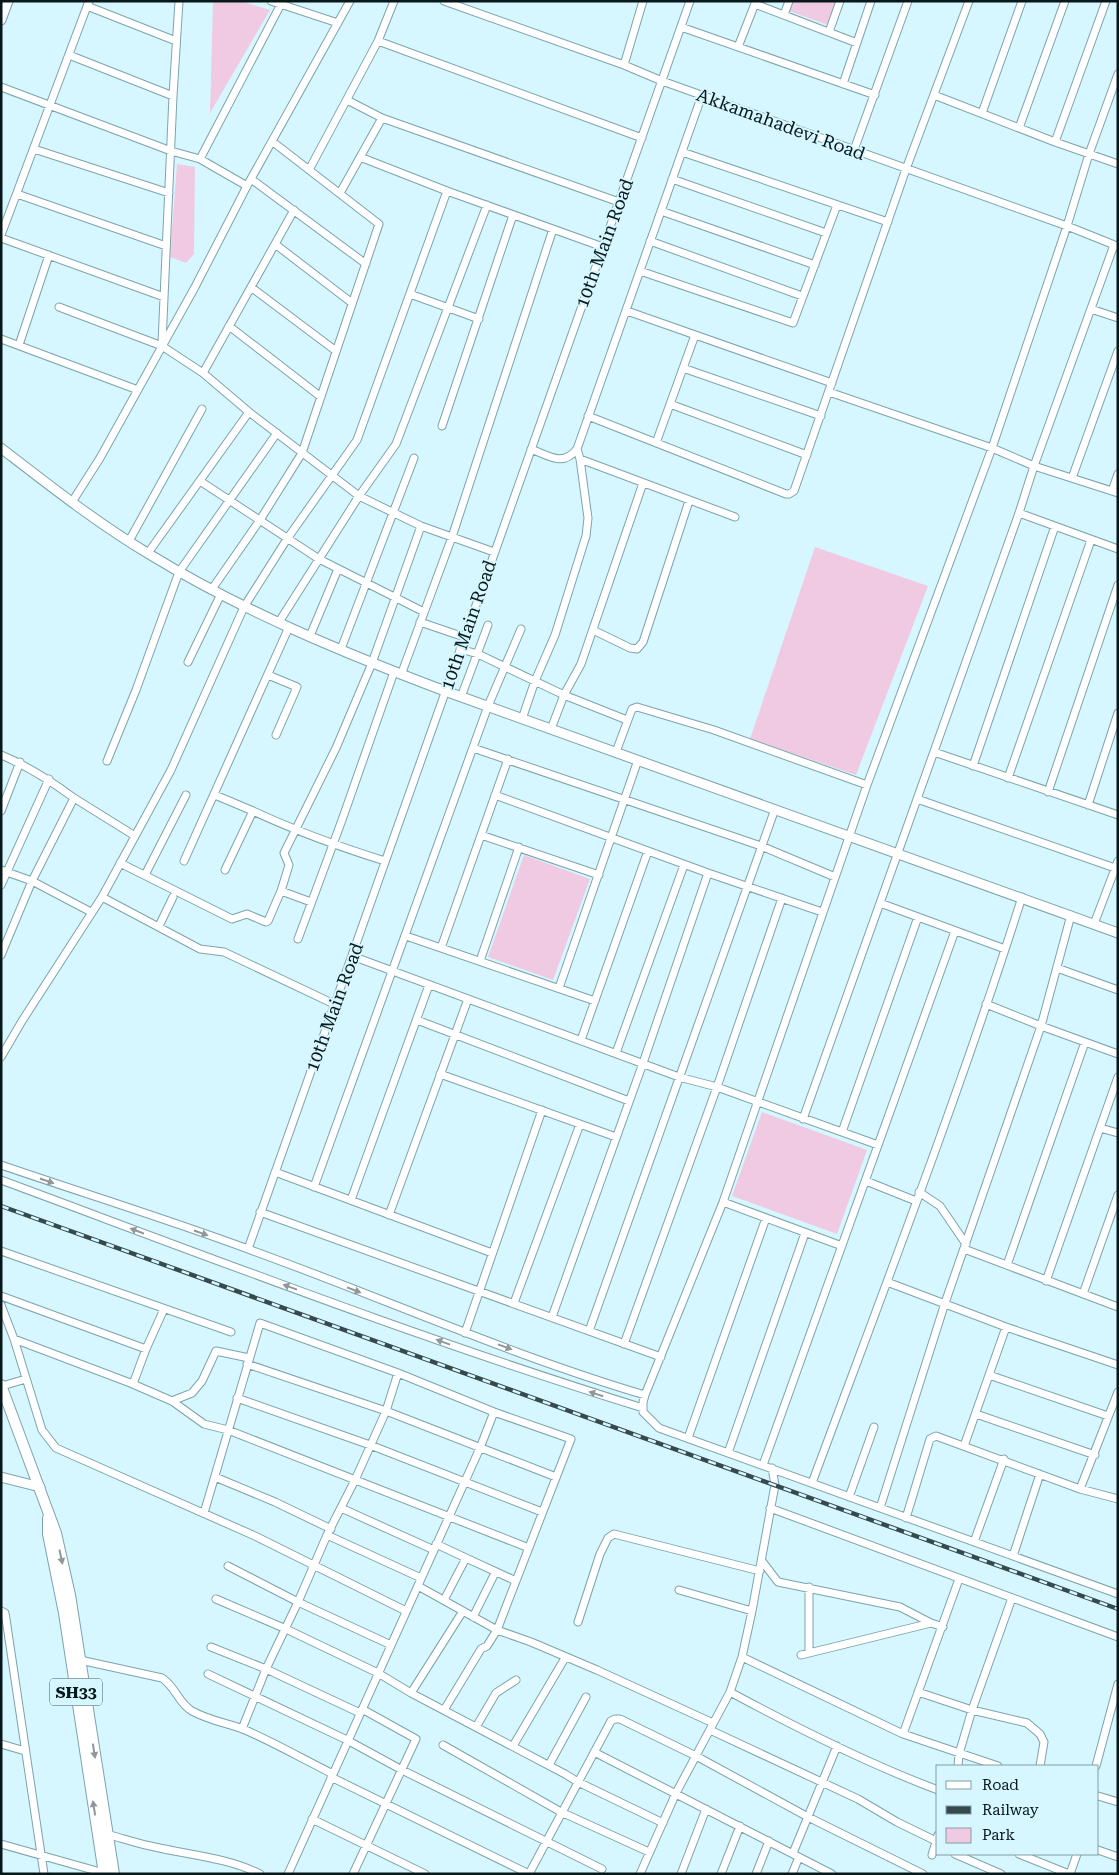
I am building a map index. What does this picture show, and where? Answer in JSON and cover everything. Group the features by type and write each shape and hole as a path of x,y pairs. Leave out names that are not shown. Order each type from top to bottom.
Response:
{"main road":[{"name":"SH33","path":"1,1386 48,1510 48,1534 64,1613 104,1874"},
{"path":"48,1510 56,1533 70,1595 114,1874"}],"street":[{"path":"1,20 8,1"},
{"path":"162,346 179,1"},
{"path":"271,1 338,23"},
{"path":"72,502 100,458 138,390 249,183 350,1"},
{"path":"309,170 378,41 394,1"},
{"name":"Akkamahadevi Road","path":"444,1 457,3 662,81 1067,226 1116,246"},
{"path":"624,65 643,1"},
{"name":"10th Main Road","path":"248,1249 690,1"},
{"path":"784,15 789,1"},
{"path":"829,32 840,1"},
{"path":"843,84 871,1"},
{"path":"854,150 908,1"},
{"path":"588,416 789,494 794,491 906,169 969,1"},
{"path":"982,113 1022,1"},
{"path":"1019,128 1065,1"},
{"path":"1055,142 1106,1"},
{"path":"738,47 755,2 857,43"},
{"path":"164,296 1,237 88,4 176,41"},
{"path":"200,159 281,4"},
{"path":"681,27 875,95"},
{"path":"378,41 642,138"},
{"path":"69,55 173,96"},
{"path":"1118,74 1089,154 1067,226 992,448 867,785 723,1202 645,1395 643,1408 643,1412 660,1428 1118,1594"},
{"path":"1,87 171,151 200,159 249,183 294,210 366,264"},
{"path":"934,94 1055,142 1118,164"},
{"path":"531,449 561,460 570,458 576,449 702,95"},
{"path":"346,100 382,118 619,202"},
{"path":"340,193 382,118"},
{"path":"212,589 260,520 302,453 379,224 273,142"},
{"path":"34,149 169,193"},
{"path":"682,152 888,222"},
{"path":"360,157 603,247"},
{"path":"672,180 826,233"},
{"path":"1,1057 102,897 171,770 244,607 287,539 357,440 448,191"},
{"path":"17,194 166,246"},
{"path":"279,622 360,496 396,444 487,205"},
{"path":"640,270 793,323 837,205"},
{"path":"203,373 294,210"},
{"path":"661,211 815,265"},
{"path":"442,426 513,215"},
{"path":"298,939 397,673 420,622 452,537 553,229"},
{"path":"650,241 802,296"},
{"path":"275,244 352,303"},
{"path":"803,1118 1019,513 1034,466 1116,246"},
{"path":"19,344 49,255"},
{"path":"252,287 336,350"},
{"path":"410,294 479,320"},
{"path":"59,307 162,346 203,373 277,434 360,496 421,526 494,552"},
{"path":"1091,309 1118,318"},
{"path":"626,311 832,383"},
{"path":"229,326 321,397"},
{"path":"656,443 694,335"},
{"path":"1,339 19,344 138,390"},
{"path":"1072,478 1118,352"},
{"path":"683,368 821,416"},
{"path":"829,392 992,448 1034,466 1115,492 1118,474"},
{"path":"670,404 807,455"},
{"path":"130,541 202,410"},
{"path":"148,553 249,412"},
{"path":"106,761 136,690 179,572 277,434"},
{"path":"1,448 72,502 179,572 244,607 372,663 461,697 1118,933"},
{"path":"522,719 535,681 555,635 588,525 580,459 576,449"},
{"path":"341,649 414,458"},
{"path":"580,459 735,517"},
{"path":"200,481 319,559 424,612"},
{"path":"551,729 564,695 581,664 643,483"},
{"path":"593,630 630,648 637,649 643,642 689,501"},
{"path":"1019,513 1118,549"},
{"path":"120,863 232,919 247,914 267,922 281,891 289,865 284,855 336,748 372,663 421,526"},
{"path":"973,766 1055,526"},
{"path":"1008,778 1092,540"},
{"path":"310,636 338,569"},
{"path":"1048,792 1118,585"},
{"path":"188,662 221,594"},
{"path":"420,622 464,637"},
{"path":"461,697 488,625"},
{"path":"184,861 290,627"},
{"path":"314,1187 488,706 506,668 521,629"},
{"path":"460,649 478,654 564,695 627,720"},
{"path":"268,675 297,687 276,735"},
{"path":"616,752 632,709 637,707 714,730 867,785"},
{"path":"1088,805 1118,713"},
{"path":"473,748 761,846 835,877"},
{"path":"934,752 1118,815"},
{"path":"1,755 20,762 49,779 74,798 135,836"},
{"path":"441,948 508,759"},
{"path":"559,988 638,760"},
{"path":"1,811 20,762"},
{"path":"1,885 4,872 49,779"},
{"path":"144,874 186,795"},
{"path":"215,795 296,831 385,861"},
{"path":"495,795 708,874 822,912"},
{"path":"1,955 32,881 74,798"},
{"path":"917,799 1116,865 1094,924"},
{"path":"589,1331 775,809"},
{"path":"225,870 253,811"},
{"path":"481,834 599,875"},
{"path":"480,961 519,848"},
{"path":"581,1040 648,851"},
{"path":"616,1053 684,865"},
{"path":"4,872 32,881 92,912"},
{"path":"552,1317 708,874"},
{"path":"281,891 312,902"},
{"path":"102,897 200,948 224,952 334,1004"},
{"path":"158,926 173,897"},
{"path":"812,1483 887,1282 1022,897"},
{"path":"624,1344 717,1087 782,898"},
{"path":"880,903 1005,949"},
{"path":"880,1508 944,1302 1041,1026 1072,915"},
{"path":"842,1132 918,917"},
{"path":"763,1465 955,931"},
{"path":"406,936 595,1001"},
{"path":"352,956 679,1077 717,1087 878,1145"},
{"path":"1057,968 1118,990"},
{"path":"350,1200 430,984"},
{"path":"389,1215 468,999"},
{"path":"986,1004 1118,1054"},
{"path":"417,1020 629,1101"},
{"path":"1006,1265 1085,1042"},
{"path":"440,1074 616,1137"},
{"path":"1046,1280 1118,1078"},
{"path":"465,1333 481,1292 492,1253 542,1110"},
{"path":"514,1303 580,1124"},
{"path":"1100,1128 1118,1133"},
{"path":"1,1165 248,1249 465,1333 645,1395"},
{"path":"275,1172 492,1253"},
{"path":"1,1180 176,1246 482,1356 643,1408"},
{"path":"866,1181 916,1200"},
{"path":"919,1192 940,1206 965,1246 1006,1265 1118,1308"},
{"path":"1083,1294 1118,1195"},
{"path":"723,1202 842,1246"},
{"path":"260,1212 661,1357"},
{"path":"688,1438 766,1218"},
{"path":"728,1453 805,1233"},
{"path":"1,1251 231,1332"},
{"path":"887,1282 1006,1327 1118,1365"},
{"path":"1,1296 146,1349"},
{"path":"1,1305 14,1339 42,1430 56,1448 204,1513 315,1565 406,1611"},
{"path":"128,1382 133,1384 164,1309"},
{"path":"204,1513 260,1324 398,1373 494,1412 570,1439 498,1630 487,1646 481,1649 444,1710"},
{"path":"964,1446 1006,1327"},
{"path":"14,1339 128,1382 172,1401 204,1424 228,1430 529,1548"},
{"path":"172,1401 192,1393 202,1382 216,1351 386,1411 556,1477"},
{"path":"242,1729 266,1669 386,1411 398,1373"},
{"path":"989,1376 1108,1416"},
{"path":"1,1386 26,1379"},
{"path":"1080,1488 1118,1392"},
{"path":"238,1398 370,1445 542,1512"},
{"path":"288,1874 480,1448 494,1412"},
{"path":"976,1414 1094,1455"},
{"path":"849,1497 874,1428"},
{"path":"906,1518 930,1439 936,1436 1080,1488 1118,1499"},
{"path":"974,1542 1004,1459"},
{"path":"640,1874 676,1793 730,1692 742,1657 762,1561 775,1485 772,1468"},
{"path":"1014,1556 1040,1474"},
{"path":"1,1477 40,1487"},
{"path":"215,1477 274,1502 421,1578"},
{"path":"341,1508 466,1558 495,1573 516,1581"},
{"path":"770,1508 1118,1637"},
{"path":"578,1622 600,1554 608,1538 614,1534 760,1571"},
{"path":"444,1600 466,1558"},
{"path":"762,1561 778,1582 900,1607 942,1627"},
{"path":"228,1566 298,1602 391,1645"},
{"path":"473,1617 495,1573"},
{"path":"903,1734 959,1579"},
{"path":"418,1586 498,1630 597,1670 858,1799 897,1822 936,1839"},
{"path":"809,1587 809,1653"},
{"path":"679,1590 752,1611"},
{"path":"958,1765 959,1754 972,1710 1012,1598"},
{"path":"216,1599 286,1629 378,1673 411,1693 514,1746 578,1782 663,1823"},
{"path":"1,1611 6,1619 44,1874"},
{"path":"411,1693 463,1611"},
{"path":"801,1655 931,1623"},
{"path":"211,1647 361,1711 416,1739 353,1874"},
{"path":"742,1657 903,1734 995,1765"},
{"path":"514,1746 566,1658"},
{"path":"80,1660 162,1678 175,1690 181,1704 193,1712 242,1729 386,1803 531,1873 561,1812 611,1721 620,1719 696,1756 808,1817 924,1874"},
{"path":"208,1674 256,1695 347,1740 402,1770 602,1870"},
{"path":"476,1727 496,1693 516,1680"},
{"path":"1096,1765 1118,1684"},
{"path":"730,1692 837,1746 936,1789"},
{"path":"918,1692 972,1710 1026,1723 1040,1734 1044,1742 1040,1765"},
{"path":"549,1765 586,1697"},
{"path":"1,1744 25,1751"},
{"path":"443,1745 561,1812 649,1852"},
{"path":"792,1874 808,1817 837,1746"},
{"path":"594,1752 832,1874"},
{"path":"1099,1796 1118,1802"},
{"path":"681,1874 706,1809"},
{"path":"312,1819 425,1874"},
{"path":"721,1874 740,1826"},
{"path":"97,1832 154,1847 197,1855 252,1870 260,1874"},
{"path":"756,1874 768,1841"},
{"path":"932,1856 936,1842"},
{"path":"1,1844 104,1874"},
{"path":"1099,1850 1118,1857"},
{"path":"957,1855 1001,1874"},
{"path":"1022,1855 1069,1874 1077,1855"}],"green space":[{"path":"213,1 241,1 270,10 210,113"},
{"path":"792,1 836,1 828,25 789,11"},
{"path":"177,164 195,167 194,254 186,263 170,257"},
{"path":"815,547 928,586 856,775 750,739"},
{"path":"524,855 590,879 553,980 488,957"},
{"path":"762,1112 867,1150 837,1234 732,1196"}],"railway":[{"path":"1,1206 1118,1609"}]}
